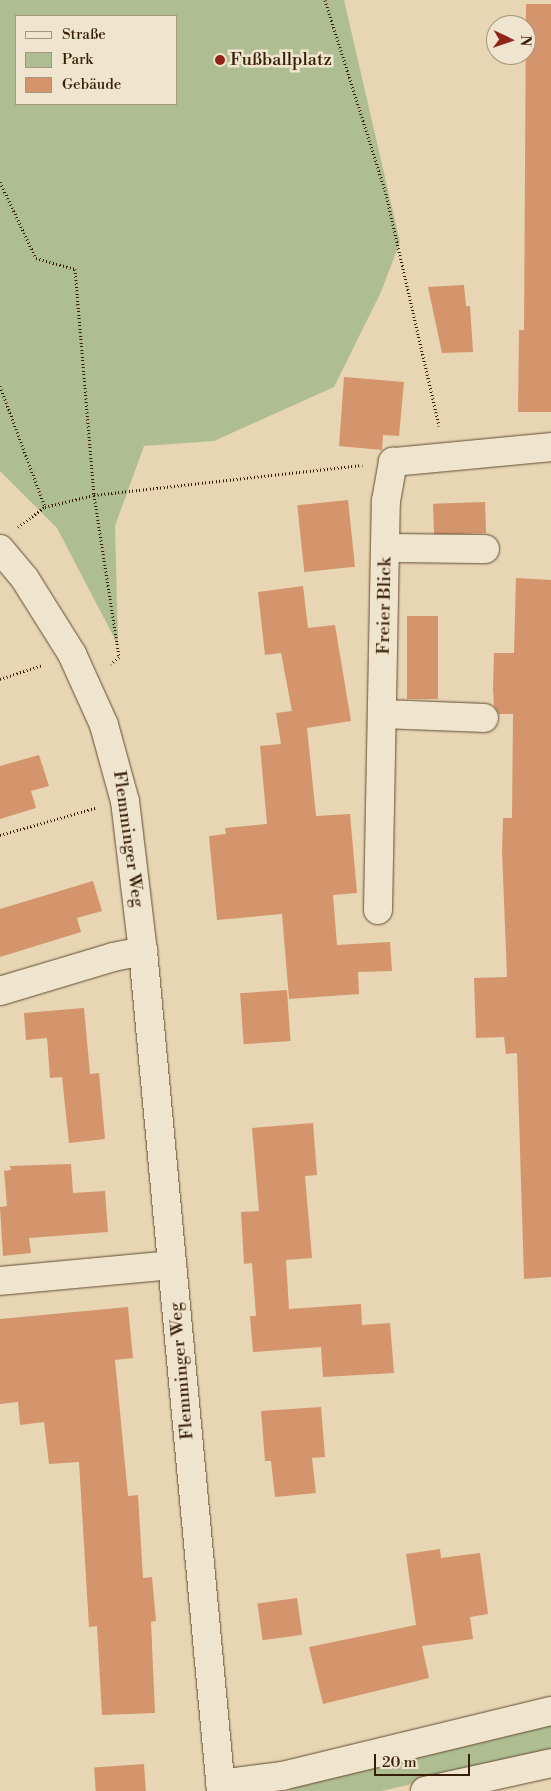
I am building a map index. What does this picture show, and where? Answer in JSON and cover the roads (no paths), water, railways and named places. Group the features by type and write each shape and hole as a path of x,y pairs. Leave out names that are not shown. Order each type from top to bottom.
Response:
{"street":[{"name":"Freier Blick","path":"378,910 384,714 386,501 392,462 551,448"},
{"name":"Flemminger Weg","path":"7,539 26,579 72,654 87,684 117,765 125,801 142,951 221,1787"},
{"path":"386,548 485,549"},
{"path":"384,714 484,718"},
{"path":"0,991 113,957 142,951"},
{"path":"0,1281 172,1265"},
{"path":"221,1787 282,1776 551,1711"},
{"path":"425,1791 551,1763"}],"place":[{"name":"Fußballplatz","path":"220,60"}]}
